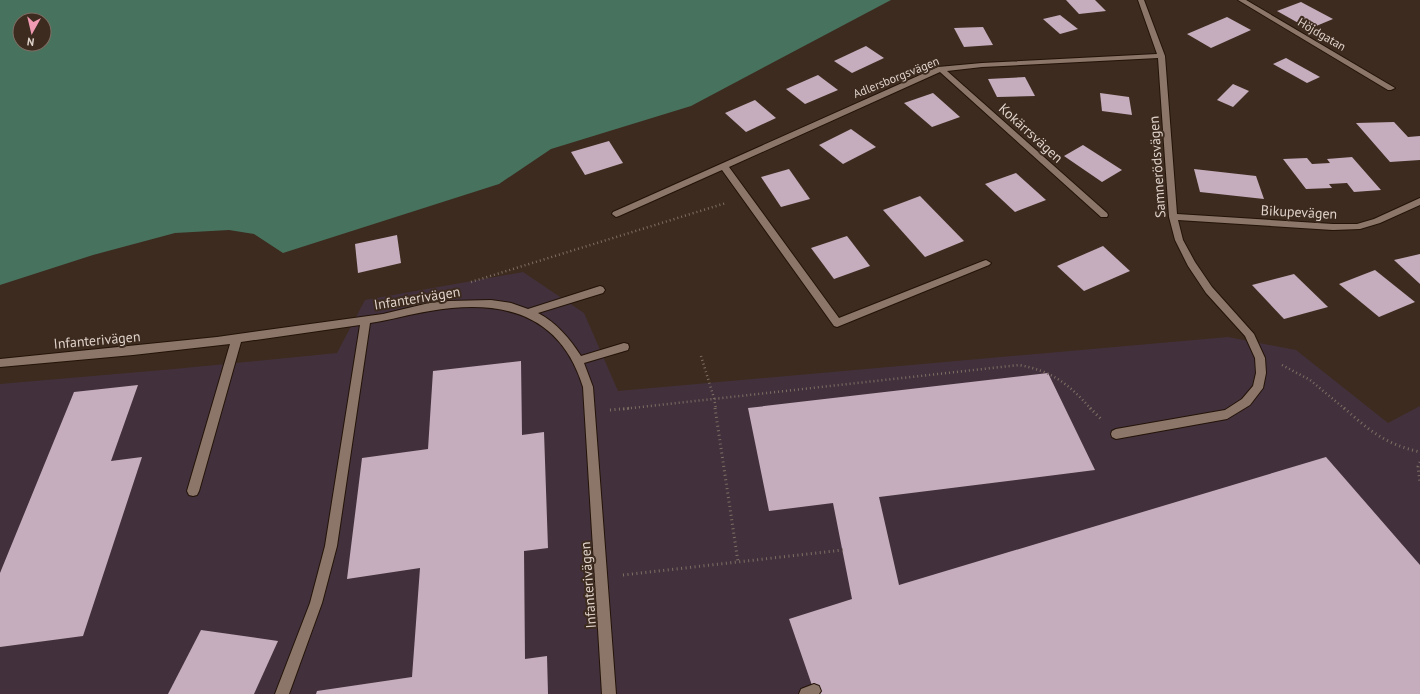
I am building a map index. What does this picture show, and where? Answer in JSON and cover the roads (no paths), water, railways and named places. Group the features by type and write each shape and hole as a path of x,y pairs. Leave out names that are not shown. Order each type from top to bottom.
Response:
{"street":[{"name":"Samnerödsvägen","path":"1116,434 1227,414 1246,402 1258,388 1261,374 1260,358 1248,334 1231,313 1209,290 1191,264 1179,240 1173,217 1161,56 1141,0"},
{"name":"Höjdgatan","path":"1241,0 1391,88"},
{"name":"Adlersborgsvägen","path":"616,214 941,69 982,65 1161,56"},
{"name":"Kokärrsvägen","path":"941,69 1104,215"},
{"path":"724,166 837,323 986,263"},
{"name":"Bikupevägen","path":"1173,217 1332,227 1357,227 1377,221 1420,202"},
{"path":"527,313 600,290"},
{"name":"Infanterivägen","path":"0,363 178,346 366,320 398,315 429,307 473,303 512,307 541,319 553,328 572,349 579,361 586,380 591,412 609,694"},
{"path":"282,694 300,652 313,615 324,580 332,546 366,320"},
{"path":"193,490 237,338"},
{"path":"579,361 624,347"}]}
